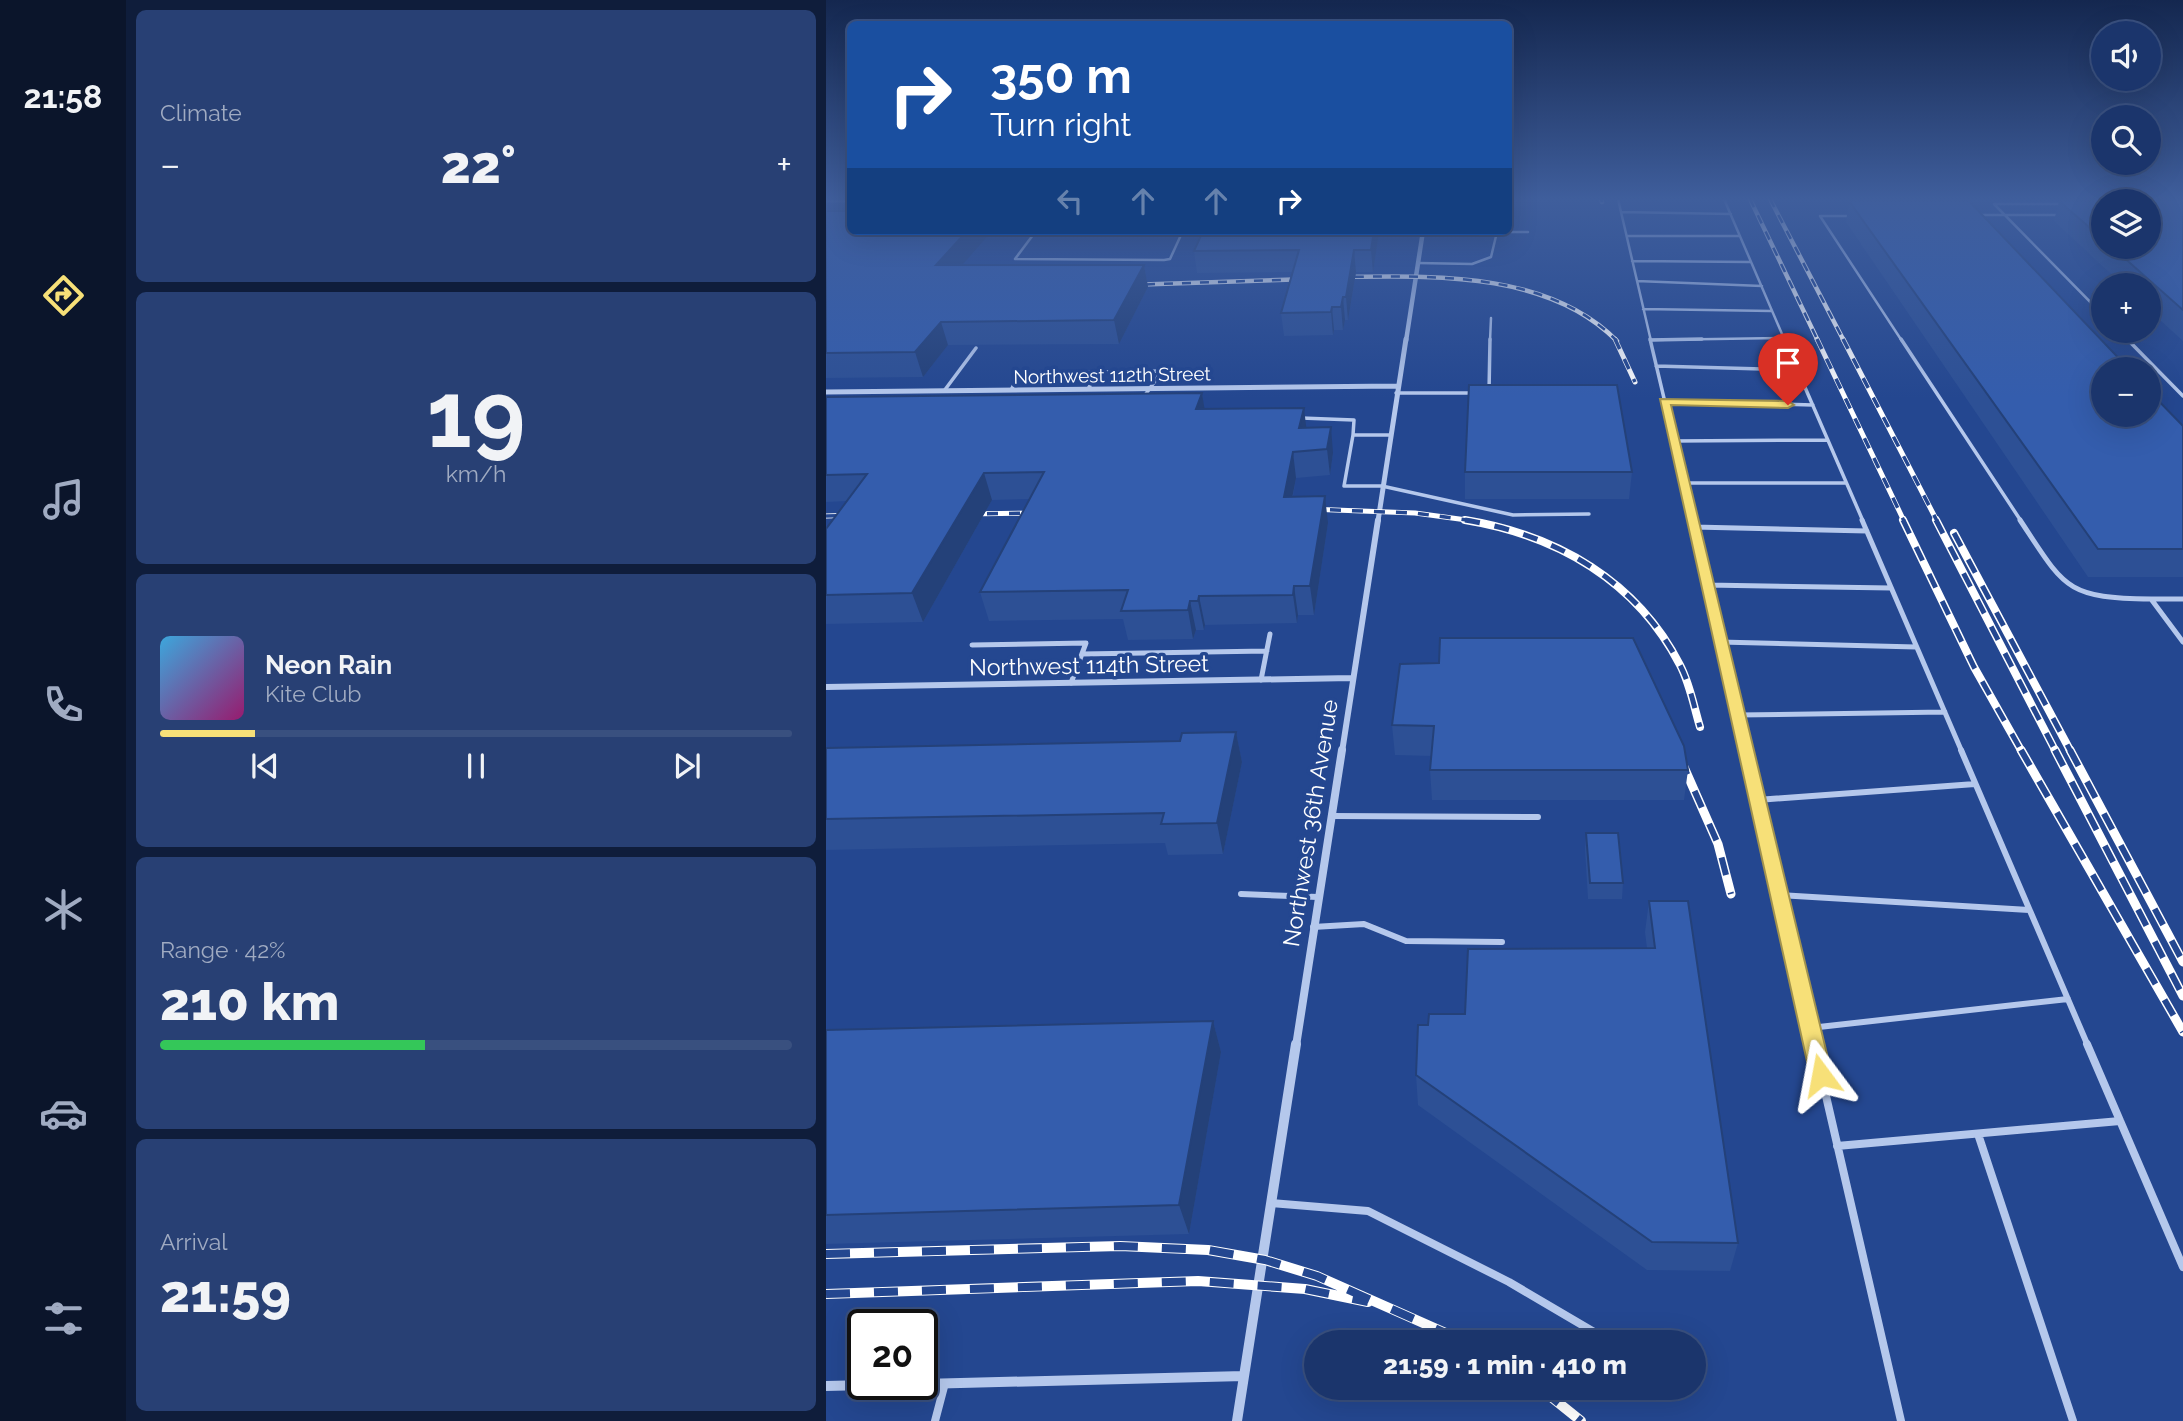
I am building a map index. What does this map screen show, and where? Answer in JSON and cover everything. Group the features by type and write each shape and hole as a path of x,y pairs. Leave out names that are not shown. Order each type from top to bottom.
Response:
{"street":[{"name":"Northwest 36th Avenue","path":"1237,1421 1418,265"},
{"name":"Northwest 112th Street","path":"826,393 1088,389 1397,390"},
{"name":"Northwest 114th Street","path":"826,687 1352,678"},
{"path":"938,1383 1244,1376"},
{"path":"826,1386 847,1385"}],"lane":[{"path":"1633,265 1901,1421"},
{"path":"1753,265 2183,1267"},
{"path":"1852,265 2057,576 2070,588 2091,596 2183,599"},
{"path":"2054,265 2091,303"},
{"path":"1637,281 1762,286"},
{"path":"1643,309 1772,311"},
{"path":"1397,390 1489,393 1491,318"},
{"path":"1650,340 1784,338"},
{"path":"2131,343 2183,396"},
{"path":"944,391 976,348"},
{"path":"1656,366 1798,370"},
{"path":"1088,389 1098,372"},
{"path":"1011,390 1019,375 1162,372 1147,389 1142,400"},
{"path":"1664,401 1813,405"},
{"path":"1295,418 1354,420 1344,486 1382,486 1513,515 1589,514"},
{"path":"1353,435 1390,435"},
{"path":"1674,441 1828,440"},
{"path":"1684,483 1846,483"},
{"path":"1693,527 1867,531"},
{"path":"1707,585 1891,588"},
{"path":"2151,599 2183,642"},
{"path":"1261,680 1270,635"},
{"path":"1720,642 1916,647"},
{"path":"972,645 1086,643 1071,683"},
{"path":"1082,654 1267,651"},
{"path":"1737,715 1944,712"},
{"path":"1757,800 1975,784"},
{"path":"1331,816 1538,817"},
{"path":"1241,894 1318,897"},
{"path":"1779,895 2029,910"},
{"path":"1313,928 1364,924 1406,941 1502,942"},
{"path":"1810,1028 2068,999"},
{"path":"1837,1146 2120,1121"},
{"path":"1978,1133 2073,1421"},
{"path":"1270,1203 1368,1210 1509,1282 1591,1330"},
{"path":"934,1421 945,1383"}],"building":[{"path":"826,265 1144,265 1114,320 941,322 915,352 826,353"},
{"path":"1295,265 1351,265 1346,297 1343,297 1341,307 1332,307 1331,312 1281,313"},
{"path":"1895,265 2030,265 2091,329 2091,343 2104,343 2118,357 2091,357 2091,427 2161,427 2161,403 2183,426 2183,549 2098,549"},
{"path":"2133,265 2183,265 2183,310 2161,290 2161,273 2141,273"},
{"path":"1469,385 1617,385 1632,472 1465,472"},
{"path":"1202,393 1196,409 1304,408 1299,428 1331,427 1327,449 1293,452 1284,497 1325,496 1310,586 1294,586 1293,595 1199,596 1198,601 1190,601 1188,610 1121,611 1128,590 980,592 1044,472 984,473 912,593 826,595 826,529 867,474 826,475 826,397"},
{"path":"1440,638 1633,638 1684,746 1688,770 1430,770 1434,726 1392,725 1400,664 1439,663"},
{"path":"1236,732 1217,823 1161,824 1164,813 826,819 826,748 1180,741 1182,733"},
{"path":"1586,833 1618,833 1623,883 1590,883"},
{"path":"1649,901 1688,901 1738,1243 1652,1242 1416,1075 1418,1025 1428,1025 1429,1014 1465,1014 1468,949 1655,948"},
{"path":"1213,1021 1179,1205 826,1215 826,1030"}],"railway":[{"path":"1782,265 1818,341"},
{"path":"1805,265 1844,341"},
{"path":"1337,277 1448,278 1522,289 1557,301 1589,318 1615,340"},
{"path":"1128,285 1309,279"},
{"path":"1817,339 1904,521"},
{"path":"1843,339 1937,521"},
{"path":"1615,340 1635,382"},
{"path":"1308,509 1415,513 1474,521"},
{"path":"965,514 1042,513"},
{"path":"826,516 857,515"},
{"path":"1465,520 1499,527 1562,550 1617,586 1641,609 1662,635 1680,665 1700,727"},
{"path":"1903,520 1974,667 2022,752"},
{"path":"1936,520 2056,752"},
{"path":"1954,533 2071,752"},
{"path":"2021,750 2183,1032"},
{"path":"2055,750 2183,996"},
{"path":"2070,750 2183,962"},
{"path":"1680,758 1718,844 1731,894"},
{"path":"826,1254 1120,1246 1208,1250 1265,1260 1317,1276 1439,1330"},
{"path":"826,1294 1198,1281 1305,1289 1368,1302"},
{"path":"1555,1400 1581,1421"}],"route":[{"path":"1788,405 1664,401 1821,1075"}]}
